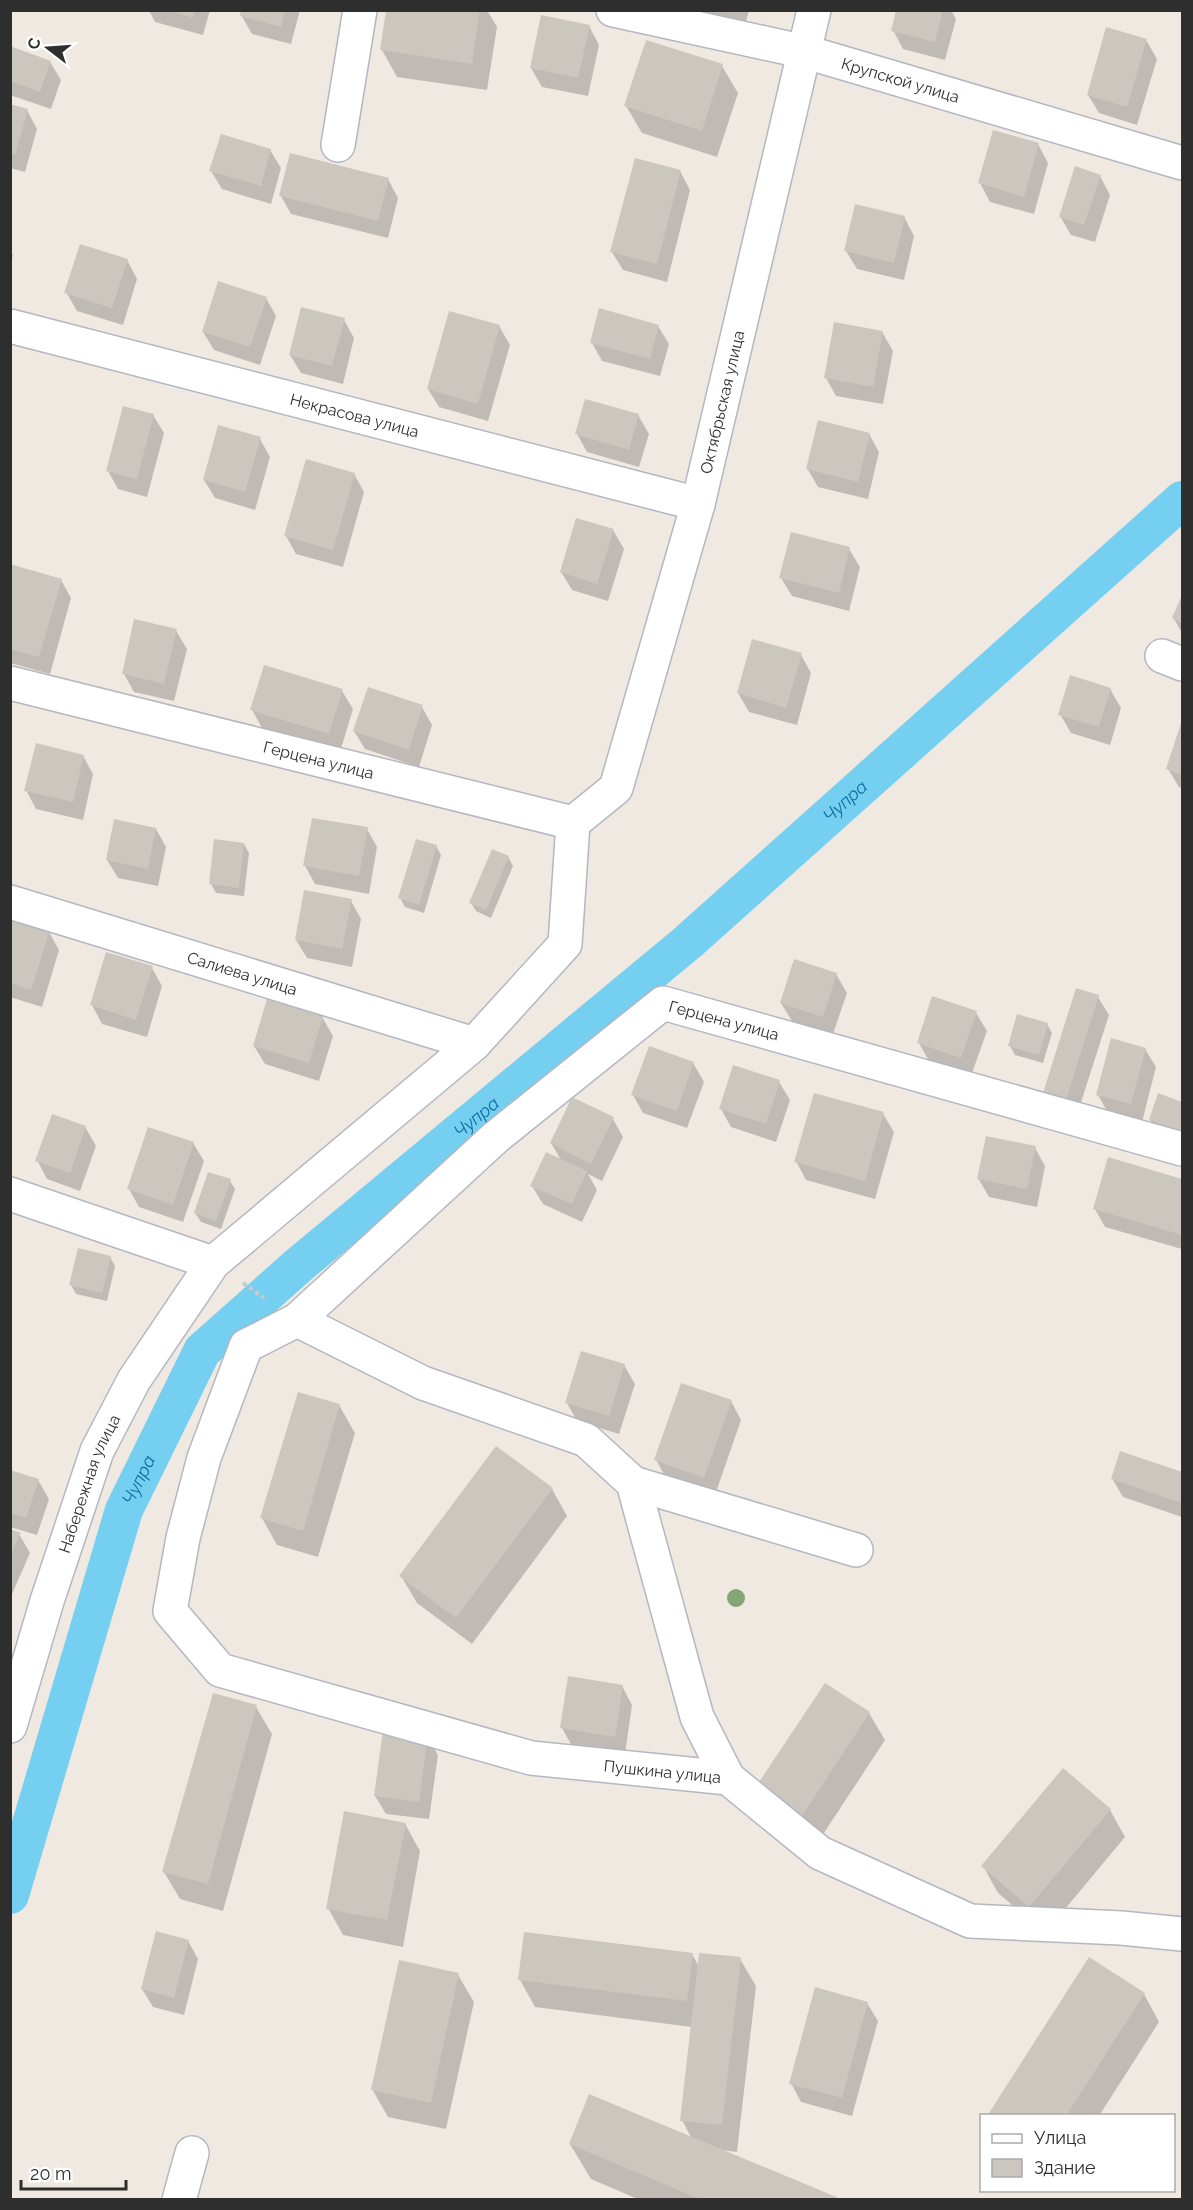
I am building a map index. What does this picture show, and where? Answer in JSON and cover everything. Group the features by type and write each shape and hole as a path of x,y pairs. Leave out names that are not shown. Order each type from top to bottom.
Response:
{"street":[{"path":"338,145 360,10"},
{"name":"Крупской улица","path":"613,10 806,52 1182,163"},
{"name":"Октябрьская улица","path":"573,823 616,788 698,504 806,52 814,10"},
{"name":"Некрасова улица","path":"10,326 698,504"},
{"name":"Герцена улица","path":"12,690 573,823"},
{"name":"Набережная улица","path":"10,1726 47,1600 97,1451 134,1380 213,1263 474,1044 565,944 573,823"},
{"name":"Салиева улица","path":"10,902 474,1044"},
{"name":"Герцена улица","path":"297,1320 496,1137 663,1002 1182,1149"},
{"path":"10,1194 213,1263"},
{"path":"297,1320 423,1383 586,1440 633,1483 856,1550"},
{"name":"Пушкина улица","path":"297,1320 246,1346 204,1458 183,1538 170,1611 220,1670 531,1758 728,1778 820,1853 970,1921 1121,1928 1182,1934"},
{"path":"633,1483 697,1717 728,1778"},
{"path":"178,2199 192,2153"}],"building":[{"path":"169,10 195,10 193,18"},
{"path":"241,10 285,10 281,27 240,16"},
{"path":"386,10 480,10 472,64 380,50"},
{"path":"896,10 943,10 935,42 891,31"},
{"path":"541,15 590,25 578,78 530,68"},
{"path":"1106,27 1147,39 1127,107 1087,95"},
{"path":"646,40 723,64 702,131 624,106"},
{"path":"10,46 51,61 40,92 10,81"},
{"path":"10,104 28,109 15,155 10,154"},
{"path":"993,130 1039,143 1024,197 978,183"},
{"path":"221,134 271,149 261,186 209,171"},
{"path":"290,153 389,178 378,221 279,196"},
{"path":"635,158 681,170 657,264 610,252"},
{"path":"1075,166 1101,175 1084,225 1059,217"},
{"path":"855,204 905,216 894,263 844,251"},
{"path":"80,244 128,259 112,308 64,293"},
{"path":"218,281 267,297 250,347 202,332"},
{"path":"301,307 345,318 332,366 289,355"},
{"path":"599,308 659,325 650,359 590,343"},
{"path":"449,311 500,325 478,404 427,389"},
{"path":"834,322 883,331 873,387 824,378"},
{"path":"585,399 639,414 629,450 575,434"},
{"path":"123,406 154,414 137,479 106,471"},
{"path":"818,420 870,433 858,482 806,469"},
{"path":"218,425 261,437 245,492 203,480"},
{"path":"306,459 355,473 333,550 284,536"},
{"path":"576,518 614,529 597,584 560,572"},
{"path":"791,532 850,547 839,593 779,578"},
{"path":"10,564 62,579 39,657 10,649"},
{"path":"1182,595 1182,623 1172,618"},
{"path":"134,619 177,629 164,684 122,674"},
{"path":"752,639 802,653 786,708 737,693"},
{"path":"264,665 343,689 329,734 250,710"},
{"path":"1070,675 1111,688 1099,727 1058,715"},
{"path":"368,687 423,705 409,750 353,731"},
{"path":"1182,720 1182,775 1166,769"},
{"path":"36,743 84,755 73,802 24,791"},
{"path":"312,818 368,827 359,876 303,866"},
{"path":"114,819 156,828 148,869 106,860"},
{"path":"214,839 244,843 239,888 209,884"},
{"path":"416,839 437,845 419,905 398,898"},
{"path":"492,849 509,856 486,910 469,903"},
{"path":"304,890 352,899 342,949 295,940"},
{"path":"10,918 50,930 31,990 10,983"},
{"path":"106,952 153,966 136,1020 90,1005"},
{"path":"794,959 837,973 823,1017 780,1003"},
{"path":"1076,988 1099,995 1066,1100 1043,1093"},
{"path":"932,996 977,1011 961,1058 917,1043"},
{"path":"267,999 323,1016 309,1063 253,1046"},
{"path":"1017,1014 1048,1023 1039,1055 1008,1046"},
{"path":"1111,1038 1146,1048 1131,1104 1096,1095"},
{"path":"649,1046 694,1062 677,1111 631,1095"},
{"path":"733,1065 780,1080 766,1124 719,1109"},
{"path":"814,1093 884,1112 865,1181 794,1162"},
{"path":"1158,1093 1182,1102 1182,1132 1149,1120"},
{"path":"572,1097 614,1117 591,1164 550,1143"},
{"path":"52,1114 86,1126 70,1173 35,1161"},
{"path":"148,1127 194,1142 173,1205 127,1189"},
{"path":"986,1136 1036,1146 1027,1189 977,1179"},
{"path":"546,1152 587,1171 572,1204 530,1186"},
{"path":"1108,1157 1182,1179 1182,1235 1093,1209"},
{"path":"208,1172 231,1179 216,1221 194,1213"},
{"path":"78,1248 111,1256 102,1293 69,1285"},
{"path":"581,1351 625,1364 609,1416 565,1403"},
{"path":"681,1383 732,1400 704,1478 654,1460"},
{"path":"298,1392 340,1404 303,1531 260,1518"},
{"path":"496,1446 553,1488 456,1618 399,1576"},
{"path":"1120,1451 1182,1472 1182,1503 1111,1479"},
{"path":"10,1470 39,1479 26,1518 10,1513"},
{"path":"10,1529 21,1533 10,1556"},
{"path":"568,1676 623,1685 615,1737 560,1728"},
{"path":"825,1683 870,1712 802,1816 757,1785"},
{"path":"213,1693 257,1705 208,1884 162,1872"},
{"path":"383,1730 428,1735 419,1802 374,1796"},
{"path":"1063,1768 1111,1809 1029,1907 981,1866"},
{"path":"344,1811 406,1823 387,1920 326,1909"},
{"path":"156,1931 189,1940 174,1998 141,1989"},
{"path":"524,1932 693,1953 687,2001 518,1980"},
{"path":"699,1953 741,1957 722,2125 680,2121"},
{"path":"1089,1957 1145,1993 1067,2114 988,2114"},
{"path":"399,1960 459,1973 431,2103 371,2090"},
{"path":"815,1987 868,2002 842,2098 789,2084"},
{"path":"589,2094 841,2200 702,2200 569,2144"}],"waterway":[{"name":"Чупра","path":"10,1895 124,1510 202,1351 300,1264 688,942 1182,500"}]}
